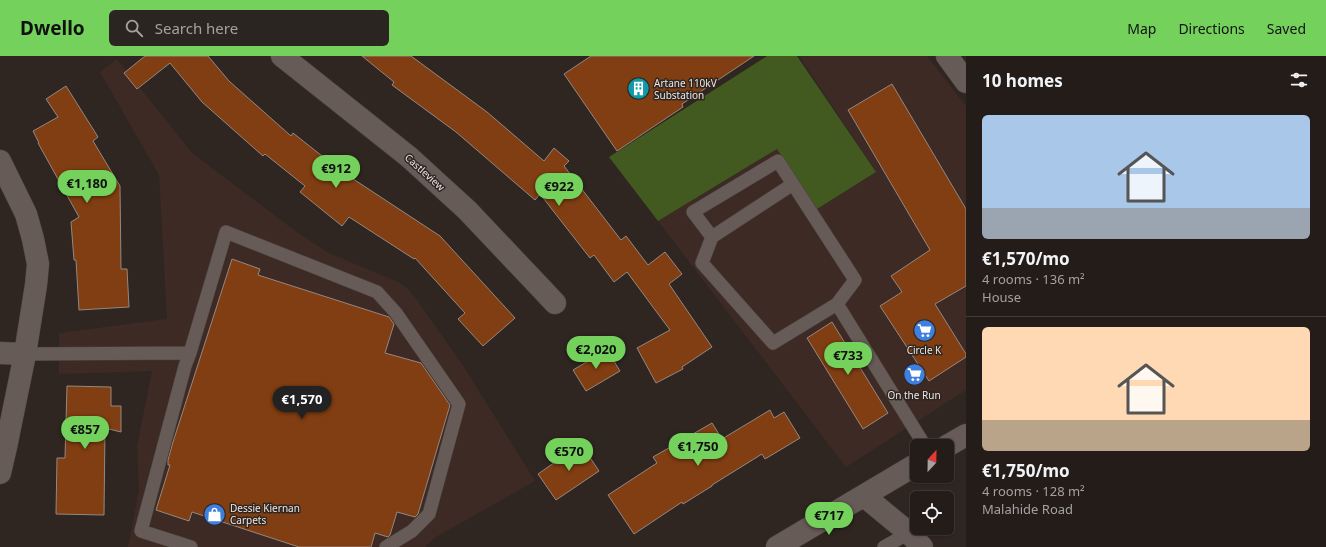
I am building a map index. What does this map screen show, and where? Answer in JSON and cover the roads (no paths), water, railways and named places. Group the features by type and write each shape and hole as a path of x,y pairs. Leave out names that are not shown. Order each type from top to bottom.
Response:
{"street":[{"name":"Castleview","path":"282,56 409,157 467,210 555,303"},
{"path":"947,56 966,82"},
{"path":"0,161 26,214 38,264 36,285 24,354 0,473"},
{"path":"0,353 24,354"},
{"path":"954,442 966,435"},
{"path":"780,546 910,468"},
{"path":"864,496 916,540"}],"lane":[{"path":"712,237 693,212 778,161 793,184 855,280 837,304 773,343 702,263 712,237 793,184"},
{"path":"191,547 140,531 185,366 226,232 377,292 396,313 459,404 429,514 412,532 386,547"},
{"path":"837,304 921,439"},
{"path":"24,354 190,353"},
{"path":"884,547 916,540"}],"place":[{"name":"Artane 110kV Substation","path":"639,89"},
{"name":"Circle K","path":"924,330"},
{"name":"On the Run","path":"914,375"},
{"name":"Dessie Kiernan Carpets","path":"214,514"}]}
